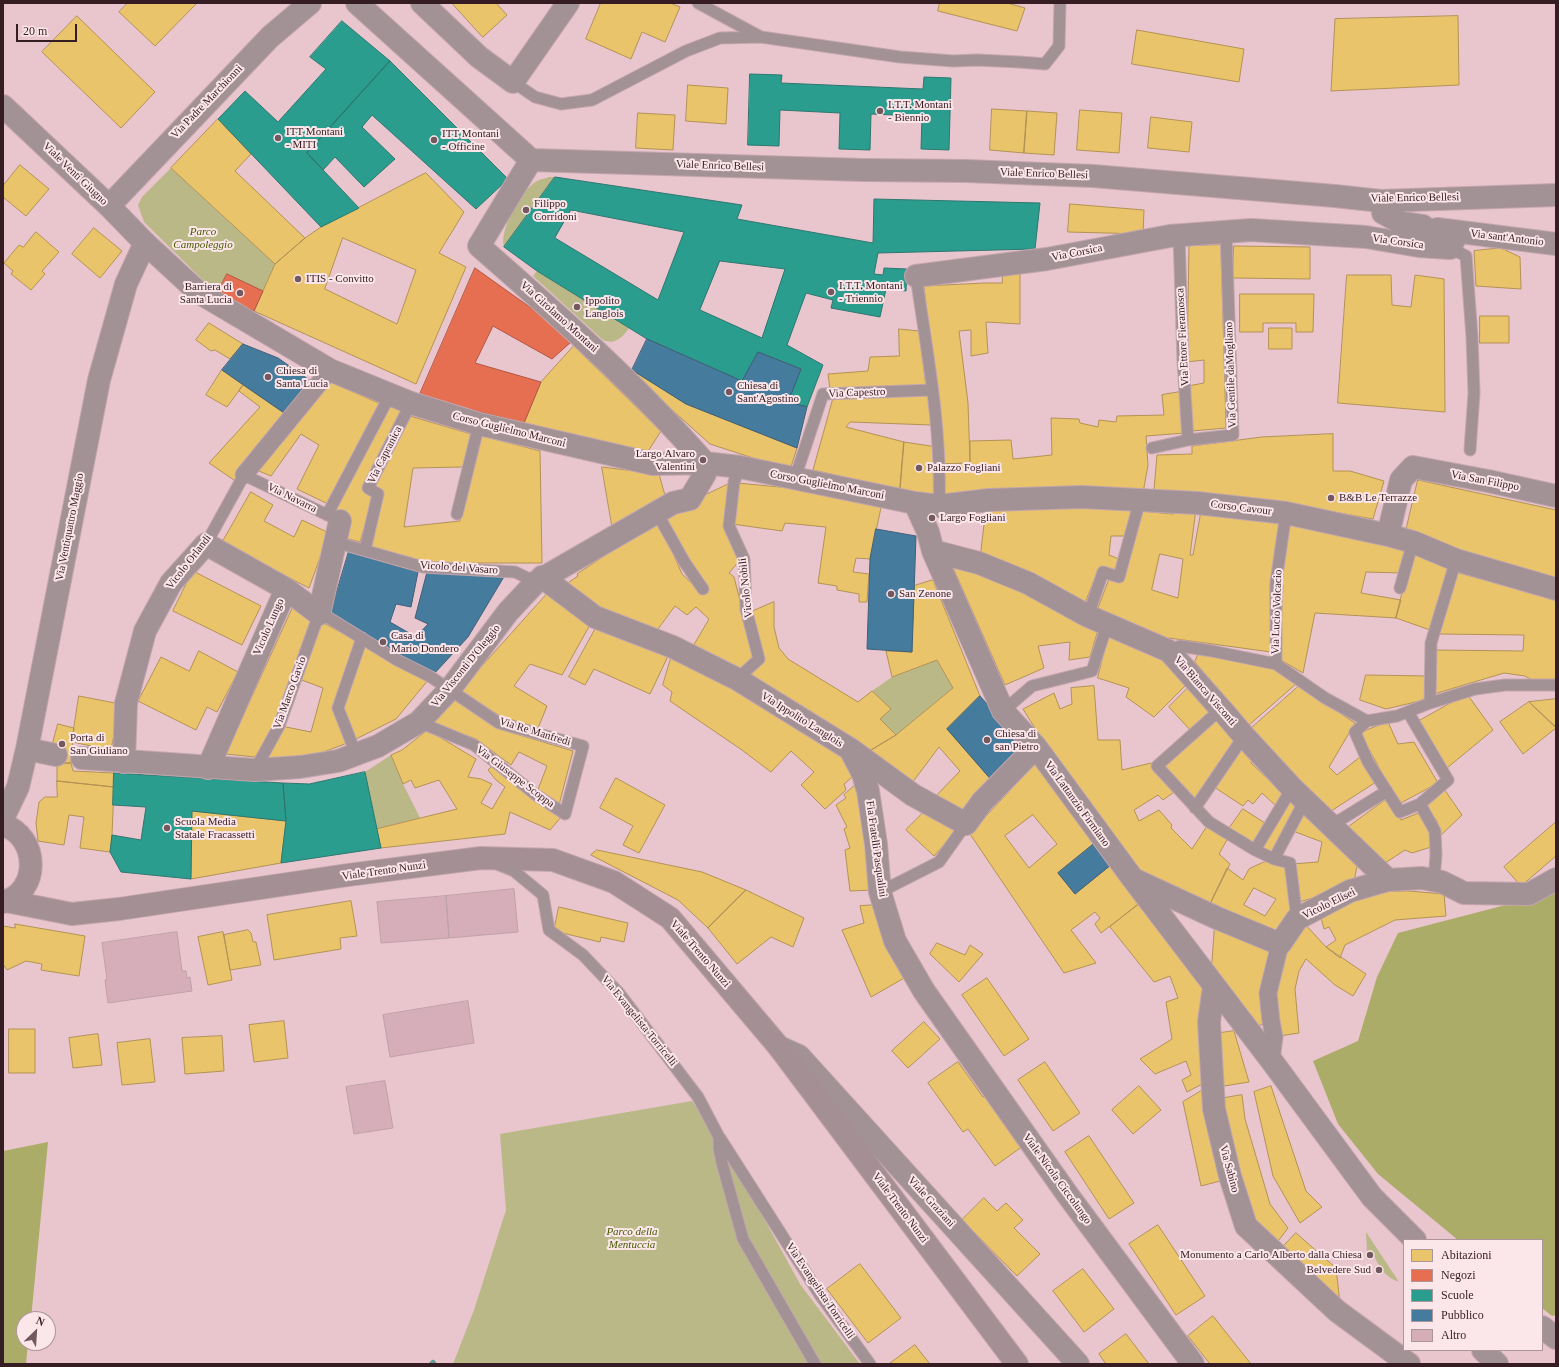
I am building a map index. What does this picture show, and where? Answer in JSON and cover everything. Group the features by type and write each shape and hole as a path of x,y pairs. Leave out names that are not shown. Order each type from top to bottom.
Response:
{"main road":[{"path":"5,819 27,845 31,858 30,871 26,884 18,894 5,902"},
{"name":"Viale Trento Nunzi","path":"5,902 72,914 119,909 348,875 482,858 554,860 614,882 670,918 779,1047 1017,1364"},
{"path":"26,884 72,914"}],"street":[{"name":"Via Padre Marchionni","path":"109,206 270,37 310,3"},
{"path":"357,3 531,160"},
{"path":"422,3 479,57 513,82 568,3"},
{"name":"Viale Venti Giugno","path":"3,106 109,206 145,243"},
{"name":"Viale Enrico Bellesi","path":"531,160 855,170 967,171 1085,176 1328,195 1381,201 1556,195"},
{"name":"Via Girolamo Montani","path":"531,160 479,246 563,318 669,422 705,463"},
{"path":"1381,201 1383,213 1402,222 1442,234"},
{"name":"Via Corsica","path":"916,276 1047,259 1179,235 1251,230 1366,237 1419,246 1442,234"},
{"name":"Via sant'Antonio","path":"1442,234 1556,244"},
{"name":"Corso Guglielmo Marconi","path":"145,243 198,292 330,370 411,403 478,424 653,464 705,463 740,467 915,503"},
{"name":"Via Ventiquattro Maggio","path":"5,819 18,787 27,749 99,380 126,284 145,243"},
{"name":"Vicolo Orlandi","path":"244,475 330,370"},
{"name":"Via Visconti D'Oleggio","path":"82,758 208,768 255,770 300,767 338,761 378,746 419,722 450,689 508,612 539,579 673,503 690,499 705,474 705,463"},
{"name":"Via San Filippo","path":"1388,535 1401,480 1413,467 1556,496"},
{"name":"Corso Cavour","path":"915,503 939,506 989,500 1082,497 1197,502 1286,513 1388,535 1413,542 1456,560 1556,590"},
{"name":"Via Lattanzio Firmiano","path":"915,503 928,532 933,551 1003,711 1036,747 1133,879 1271,1060 1372,1197 1414,1239"},
{"path":"319,614 335,542 333,518"},
{"path":"206,544 286,589"},
{"name":"Vicolo Orlandi","path":"124,762 126,703 145,631 171,583 206,544"},
{"name":"Via Bianca Visconti","path":"933,551 979,563 1028,583 1098,620 1169,650 1244,736 1298,794 1388,880"},
{"name":"Via Ippolito Langlois","path":"539,579 595,617 673,646 736,679 850,749 913,794 966,824"},
{"name":"Vicolo Lungo","path":"208,768 286,589 319,614"},
{"path":"966,824 982,802 1036,747"},
{"path":"27,749 56,755"},
{"name":"Fia Fratelli Pasqualini","path":"850,749 863,774 868,791 876,844 880,892 895,941 924,991"},
{"name":"Vicolo Elisei","path":"1271,1060 1274,1037 1268,993 1270,981 1280,944 1297,919 1350,891 1388,880 1422,878 1434,880 1442,882 1464,893 1529,894 1556,879"},
{"path":"1133,879 1217,918 1280,944"},
{"name":"Via Sabino","path":"1214,986 1209,1022 1214,1110 1230,1176 1246,1226 1337,1311 1410,1364"},
{"name":"Viale Nicola Ciccolungo","path":"924,991 1067,1194 1193,1364"},
{"name":"Viale Graziani","path":"779,1047 799,1056 1078,1364"},
{"path":"1543,1328 1556,1338"},
{"path":"1485,1351 1497,1364"}],"lane":[{"path":"698,3 761,37"},
{"path":"513,82 535,97 561,104 592,100 686,51 720,38 761,37 900,57 953,61 977,60 1045,64 1059,46 1060,3"},
{"name":"Via Gentile daMogliano","path":"1152,448 1188,440 1233,435 1226,232"},
{"path":"1442,234 1466,256 1472,337 1474,393 1470,450"},
{"name":"Via Ettore Fieramosca","path":"1179,235 1183,360 1188,440"},
{"name":"Via Corsica","path":"916,276 932,390 938,449 939,506"},
{"name":"Via Capestro","path":"795,478 823,394 932,390"},
{"path":"333,518 390,395"},
{"name":"Via Capranica","path":"365,550 378,494 368,488 411,403"},
{"path":"456,514 478,424"},
{"name":"Vicolo Nobili","path":"736,679 759,659 746,609 744,559 729,526 734,482 740,467"},
{"name":"Via Navarra","path":"244,475 333,518"},
{"name":"Vicolo Orlandi","path":"206,544 244,475"},
{"path":"1003,711 1032,686 1092,671 1103,572 1119,577 1140,500"},
{"path":"657,513 685,563 703,589"},
{"name":"Via Lucio Volcacio","path":"1276,664 1276,582 1286,513"},
{"name":"Vicolo del Vasaro","path":"335,542 423,567 515,572 539,579"},
{"path":"1400,588 1413,542"},
{"path":"1430,703 1431,643 1456,560"},
{"path":"319,614 450,689"},
{"name":"Via Marco Gavio","path":"255,770 279,726 319,614"},
{"path":"356,754 338,708 362,638"},
{"path":"1169,650 1180,646 1212,650 1276,664 1325,698 1367,721"},
{"path":"1408,712 1448,780 1420,804 1400,812 1368,762 1356,732 1367,721 1397,716 1430,703 1475,689 1505,685 1556,685"},
{"name":"Via Re Manfredi","path":"450,689 499,723 583,746 565,814"},
{"path":"1221,709 1157,766 1209,822 1254,850 1274,859 1290,863 1297,919"},
{"name":"Via Giuseppe Scoppa","path":"419,722 474,745 536,795 565,814"},
{"path":"1195,808 1244,736"},
{"path":"1332,825 1387,790"},
{"path":"1254,850 1298,794"},
{"path":"1274,859 1298,794"},
{"path":"1420,804 1435,831 1436,855 1434,880"},
{"path":"880,892 939,862 966,824"},
{"name":"Via Evangelista Torricelli","path":"482,858 514,871 543,895 549,930 583,955 619,993 698,1097 719,1137 820,1295 870,1364"},
{"name":"Via Evangelista Torricelli","path":"719,1137 719,1148 722,1163 743,1239 815,1364"}],"green space":[{"name":"Parco Campoleggio","path":"171,168 275,264 263,291 227,274 217,294 144,222 138,205 142,197"},
{"path":"555,177 504,247 503,240 508,221 518,201 538,180"},
{"path":"537,271 629,328 618,340 611,342 603,340 533,276"},
{"path":"937,660 953,688 896,735 880,719 890,709 872,691 892,677"},
{"path":"391,755 403,784 420,818 376,829 365,772"},
{"path":"1556,888 1556,1315 1552,1316 1543,1309 1543,1239 1457,1239 1378,1174 1338,1124 1313,1061 1358,1041 1377,977 1398,933 1540,896"},
{"name":"Parco della Mentuccia","path":"692,1101 719,1137 800,1284 860,1364 453,1364 474,1310 506,1210 500,1134"},
{"path":"48,1142 32,1311 16,1311 16,1351 27,1351 26,1364 3,1364 3,1151"},
{"path":"1366,1232 1399,1282 1385,1274 1372,1251 1367,1252"}],"building: Abitazioni":[{"path":"128,3 197,3 155,46 119,12"},
{"path":"452,3 496,3 507,15 483,37"},
{"path":"601,3 670,3 680,7 665,42 642,32 631,59 586,39"},
{"path":"940,3 1007,3 1025,8 1017,31 938,11"},
{"path":"77,16 155,92 121,128 42,52"},
{"path":"1458,16 1459,85 1331,91 1335,19"},
{"path":"1137,30 1244,49 1239,82 1132,64"},
{"path":"688,85 728,88 726,124 686,121"},
{"path":"992,109 1027,111 1024,153 990,150"},
{"path":"1080,110 1122,113 1119,153 1077,150"},
{"path":"1027,111 1057,113 1054,155 1024,153"},
{"path":"638,113 675,115 673,150 636,148"},
{"path":"1151,117 1192,122 1189,152 1148,148"},
{"path":"218,119 251,154 235,171 305,238 275,264 171,168"},
{"path":"20,165 49,189 26,216 3,197 3,186"},
{"name":"ITIS - Convitto","path":"426,173 464,212 439,253 466,267 416,384 254,311 275,264 305,238 321,227","holes":["343,238 416,270 397,324 325,289"]},
{"path":"1070,204 1144,210 1143,234 1068,232"},
{"path":"94,228 122,251 100,278 72,254"},
{"path":"36,232 59,252 42,271 45,274 31,290 11,274 13,271 4,263 19,245 23,247"},
{"path":"1221,245 1226,428 1192,431 1188,386 1204,383 1204,360 1187,362 1189,246"},
{"path":"1234,246 1310,247 1310,279 1233,278"},
{"path":"1501,248 1520,257 1521,289 1476,286 1474,251"},
{"path":"1003,270 1020,270 1020,324 986,322 988,353 971,356 971,330 959,331 968,403 970,463 941,464 924,286 1002,283"},
{"path":"1347,275 1391,275 1392,305 1411,307 1415,275 1444,279 1445,412 1338,403"},
{"path":"1240,294 1314,294 1313,332 1296,332 1296,323 1263,323 1263,332 1240,332"},
{"path":"1480,316 1509,316 1509,343 1480,343"},
{"name":"Barriera di Santa Lucia","path":"209,323 243,344 230,359 215,350 211,351 196,340"},
{"path":"1269,328 1292,328 1292,349 1269,349"},
{"path":"899,329 919,331 926,386 830,389 828,374 868,371 870,357 899,356"},
{"path":"574,346 661,431 645,456 524,423 541,382"},
{"path":"222,370 243,385 227,407 206,395"},
{"path":"632,370 686,404 797,448 790,470 710,444 631,373"},
{"path":"328,381 381,404 328,504 297,489 319,445 301,434 271,476 254,469"},
{"path":"243,385 287,415 234,480 209,463 260,407 239,391"},
{"path":"1180,392 1185,433 1146,436 1148,465 1143,493 942,497 941,464 970,463 970,441 1011,440 1013,459 1052,455 1051,418 1079,419 1080,423 1098,427 1099,420 1116,422 1117,416 1164,415 1162,395"},
{"path":"928,394 931,425 850,422 846,427 904,442 900,490 813,470 833,398"},
{"path":"388,406 405,411 364,489 374,495 360,542 344,538 350,516 335,509"},
{"path":"410,416 471,434 463,467 413,468 404,527 460,521 480,435 540,451 542,563 424,563 371,547 373,486"},
{"path":"1333,434 1333,471 1350,471 1384,481 1373,519 1300,506 1154,490 1157,455 1192,454 1192,446 1262,437"},
{"name":"Palazzo Fogliani","path":"904,442 937,447 938,497 900,490"},
{"path":"602,467 659,474 666,499 612,525"},
{"path":"1418,480 1556,510 1556,580 1486,561 1406,531"},
{"path":"731,483 734,536 740,560 729,573 734,577 755,659 739,673 692,648 709,619 696,607 687,615 675,606 655,633 595,608 565,585 578,576 577,574 625,542 660,523 682,574 704,595 708,590 663,515"},
{"path":"737,483 833,492 882,503 870,559 856,558 853,572 869,574 867,602 859,602 859,594 837,590 837,586 818,583 826,527 785,523 782,531 732,524"},
{"path":"251,492 273,505 264,521 294,537 302,520 329,533 309,588 222,543"},
{"path":"1135,506 1126,536 1111,536 1109,555 1119,559 1116,573 1099,568 1083,608 980,558 986,508"},
{"path":"1173,507 1196,509 1190,555 1193,555 1201,511 1282,521 1270,586 1271,652 1169,638 1163,642 1096,613 1109,579 1123,582 1140,511 1173,514","holes":["1160,554 1183,559 1178,598 1152,590"]},
{"path":"1290,523 1408,548 1402,573 1366,572 1361,593 1401,600 1396,618 1315,613 1303,673 1279,659 1283,585 1280,582"},
{"path":"1413,551 1450,565 1430,630 1396,618"},
{"path":"963,563 1031,589 1098,630 1090,657 1069,660 1070,642 1038,646 1044,668 1005,685 954,570"},
{"path":"193,571 261,606 242,645 173,611"},
{"path":"1455,572 1556,598 1556,680 1535,682 1525,676 1504,673 1434,694 1434,650 1523,651 1524,635 1439,634"},
{"path":"933,580 980,696 947,729 994,783 959,816 932,800 960,771 939,747 909,787 866,753 896,735 953,688 937,660 892,677 886,651 912,652 914,586"},
{"path":"547,594 591,623 562,675 530,664 514,686 547,706 538,728 500,716 460,691"},
{"path":"774,602 774,627 779,648 788,659 858,702 872,691 891,709 880,719 896,735 866,753 744,675 762,661 751,612"},
{"path":"294,605 314,616 276,725 255,757 226,754"},
{"path":"322,622 357,641 335,708 347,743 298,762 267,760 281,726 311,732 323,688 299,679"},
{"path":"597,626 669,654 650,694 594,669 585,685 569,677"},
{"path":"1109,633 1171,664 1188,683 1154,717 1126,697 1129,688 1098,678"},
{"path":"364,645 429,679 396,719 354,740 342,707"},
{"path":"199,651 238,672 217,712 207,707 196,730 138,701 161,657 189,671"},
{"path":"1199,653 1275,667 1297,683 1249,725 1195,662"},
{"path":"672,655 839,749 857,773 844,784 846,790 825,809 801,785 814,772 791,751 771,772 742,750 670,701 672,692 663,685"},
{"path":"1366,675 1427,676 1428,699 1386,709 1360,700"},
{"path":"1192,684 1215,710 1191,731 1169,707"},
{"path":"1094,686 1098,740 1120,740 1122,770 1151,763 1174,792 1163,800 1158,795 1134,810 1139,821 1159,810 1172,825 1171,828 1192,849 1207,826 1228,838 1219,854 1230,864 1207,910 1144,873 1125,857 1066,778 1023,709 1054,693 1060,709 1072,704 1071,688"},
{"path":"1299,686 1355,723 1329,767 1337,775 1360,757 1376,782 1328,813 1246,733"},
{"path":"1467,694 1493,730 1447,768 1419,721"},
{"path":"79,696 120,704 111,750 72,742"},
{"path":"453,699 503,730 573,751 559,805 537,792 547,766 519,752 511,765 476,739 433,723"},
{"path":"1556,699 1556,727 1529,702"},
{"path":"1529,702 1556,728 1523,754 1500,722"},
{"path":"1217,718 1237,738 1193,802 1161,766"},
{"path":"1388,722 1398,744 1414,742 1438,783 1399,804 1360,733"},
{"name":"Porta di San Giuliano","path":"58,724 74,728 71,763 57,764 52,746"},
{"path":"428,730 476,759 468,777 481,779 492,784 481,803 492,809 505,787 496,780 488,770 493,765 562,816 550,830 510,812 505,834 381,848 376,829 457,809 439,780 415,788 411,780 403,784 391,755 402,750"},
{"path":"1241,746 1254,758 1251,763 1284,794 1276,806 1262,793 1253,804 1248,800 1243,806 1214,787"},
{"path":"71,763 73,771 114,773 114,787 57,781 57,764"},
{"path":"1035,764 1095,843 1058,873 1075,894 1112,864 1140,903 1101,933 1095,924 1100,918 1095,912 1071,930 1096,963 1064,973 970,834","holes":["1033,815 1057,844 1029,868 1005,836"]},
{"path":"616,778 665,805 639,853 623,845 633,826 600,808"},
{"path":"57,781 114,787 110,852 80,848 84,817 69,815 64,845 38,841 36,823 39,802 45,797 57,797"},
{"path":"860,781 873,890 850,891 845,850 850,848 844,829 847,827 836,805 846,798 844,795"},
{"path":"1444,789 1462,815 1440,836 1437,821 1426,807"},
{"path":"1289,797 1300,804 1272,856 1257,851"},
{"path":"1388,798 1401,820 1421,812 1432,835 1431,847 1412,853 1405,850 1379,867 1343,831"},
{"path":"929,807 959,828 934,856 906,830"},
{"path":"1243,809 1265,823 1252,845 1228,830"},
{"path":"1303,810 1359,857 1353,886 1296,903 1292,864 1318,862 1322,842 1293,831"},
{"path":"192,811 286,821 281,863 191,879"},
{"path":"1556,822 1556,856 1521,886 1504,867"},
{"path":"597,850 702,872 746,890 708,928 678,900 591,855"},
{"path":"1269,860 1288,866 1295,914 1275,930 1207,910 1227,868 1243,880 1249,869","holes":["1254,888 1276,899 1265,916 1244,905"]},
{"path":"746,890 804,918 793,947 771,937 737,964 708,928"},
{"path":"1408,891 1444,894 1446,916 1395,920 1345,945 1340,958 1326,947 1336,940 1329,927 1324,929 1320,914 1369,892"},
{"path":"351,901 357,936 340,938 341,949 274,960 267,915"},
{"path":"1140,903 1206,988 1206,1082 1187,1092 1182,1080 1191,1075 1186,1061 1155,1074 1140,1059 1172,1039 1166,1002 1178,998 1170,976 1154,982 1110,927"},
{"path":"878,905 906,977 871,997 842,930 864,923 860,906"},
{"path":"559,907 628,923 624,942 601,937 600,942 554,931"},
{"path":"1304,923 1326,947 1366,974 1353,996 1335,985 1306,959 1299,971 1295,989 1299,1033 1279,1036 1273,982 1288,943"},
{"path":"15,924 85,936 79,976 41,970 42,964 26,961 7,970 3,964 3,926 15,928"},
{"path":"1215,925 1274,949 1263,991 1261,1011 1268,1022 1258,1026 1212,964"},
{"path":"248,930 251,933 253,942 256,942 261,965 230,970 224,935"},
{"path":"223,932 232,980 208,985 198,937"},
{"path":"937,943 965,955 970,945 983,954 959,982 930,954"},
{"path":"987,978 1029,1039 1004,1056 962,995"},
{"path":"284,1021 288,1058 254,1062 249,1025"},
{"path":"924,1022 940,1039 908,1068 892,1051"},
{"path":"9,1029 35,1029 35,1073 9,1073"},
{"path":"1234,1031 1249,1082 1218,1087 1214,1034"},
{"path":"98,1034 102,1065 73,1068 69,1038"},
{"path":"222,1036 224,1071 185,1074 182,1038"},
{"path":"150,1039 155,1082 122,1085 117,1043"},
{"path":"958,1062 983,1097 986,1095 1023,1146 995,1166 968,1129 963,1132 928,1083"},
{"path":"1045,1062 1080,1113 1053,1131 1018,1080"},
{"path":"1139,1086 1161,1110 1133,1134 1112,1110"},
{"path":"1271,1086 1306,1191 1322,1207 1300,1223 1273,1176 1254,1092"},
{"path":"1203,1090 1224,1180 1201,1186 1183,1102"},
{"path":"1242,1095 1245,1119 1270,1204 1288,1228 1276,1244 1253,1217 1219,1099"},
{"path":"1089,1136 1134,1203 1109,1219 1065,1152"},
{"path":"984,1198 997,1211 1006,1203 1023,1220 1014,1228 1040,1254 1017,1276 962,1220"},
{"path":"1158,1225 1205,1296 1176,1315 1129,1244"},
{"path":"1296,1233 1336,1268 1340,1303 1281,1249"},
{"path":"860,1264 901,1318 868,1343 827,1289"},
{"path":"1083,1269 1114,1309 1084,1332 1053,1291"},
{"path":"1213,1316 1251,1364 1210,1364 1188,1336"},
{"path":"1126,1334 1149,1364 1106,1364 1099,1354"},
{"path":"915,1345 930,1364 889,1364"}],"building: Negozi":[{"path":"475,268 555,325 571,342 552,359 493,326 475,363 541,382 524,423 456,406 420,394"},
{"name":"Barriera di Santa Lucia","path":"227,274 263,291 254,311 217,294"}],"building: Scuole":[{"name":"ITT Montani - MITI","path":"342,21 390,61 307,153 359,208 321,227 218,119 245,91 278,122 326,69 310,57"},
{"name":"ITT Montani - Officine","path":"390,61 508,179 476,209 372,115 362,127 395,159 364,187 335,157 323,170 307,153"},
{"name":"I.T.T. Montani - Biennio","path":"750,74 782,75 781,83 923,89 924,77 951,78 949,150 921,149 922,116 871,114 870,150 839,149 840,113 780,110 779,146 748,145"},
{"name":"I.T.T. Montani - Triennio","path":"555,177 742,205 737,219 873,243 874,199 1040,203 1035,249 878,253 874,274 883,275 884,268 907,269 906,291 886,289 880,317 831,308 833,300 806,293 787,345 823,365 807,407 788,402 801,369 758,352 742,381 647,339 537,271 504,247","holes":["571,210 684,232 658,300 555,238","720,261 785,269 762,338 700,310"]},
{"path":"365,772 381,848 281,863 286,821 283,783 309,784"},
{"name":"Scuola Media Statale Fracassetti","path":"114,773 283,783 286,821 192,811 191,879 121,872 110,852 112,835 141,840 146,807 113,805"}],"building: Pubblico":[{"name":"Chiesa di Sant'Agostino","path":"647,339 742,381 758,352 801,369 788,402 807,407 797,448 686,404 632,370"},
{"name":"Chiesa di Santa Lucia","path":"243,344 278,358 315,384 287,415 222,370"},
{"name":"San Zenone","path":"876,529 916,536 912,652 867,649 870,559"},
{"path":"349,551 418,572 411,607 396,604 390,622 416,637 428,624 415,618 427,572 505,575 468,637 433,675 330,615"},
{"name":"Chiesa di san Pietro","path":"980,696 1027,750 994,783 947,729"},
{"path":"1095,843 1112,864 1075,894 1058,873"}],"building: Altro":[{"path":"514,889 518,932 449,938 446,896"},
{"path":"446,896 449,938 381,943 377,902"},
{"path":"177,932 182,971 186,971 187,978 190,977 192,991 108,1003 105,980 107,979 102,943"},
{"path":"468,1001 474,1043 390,1057 383,1015"},
{"path":"385,1081 393,1128 354,1134 346,1087"}],"place":[{"name":"I.T.T. Montani - Biennio","path":"880,111"},
{"name":"ITT Montani - MITI","path":"278,138"},
{"name":"ITT Montani - Officine","path":"434,140"},
{"name":"Filippo Corridoni","path":"526,210"},
{"name":"ITIS - Convitto","path":"298,279"},
{"name":"I.T.T. Montani - Triennio","path":"831,292"},
{"name":"Barriera di Santa Lucia","path":"240,293"},
{"name":"Ippolito Langlois","path":"577,307"},
{"name":"Chiesa di Santa Lucia","path":"268,377"},
{"name":"Chiesa di Sant'Agostino","path":"729,392"},
{"name":"Largo Alvaro Valentini","path":"703,460"},
{"name":"Palazzo Fogliani","path":"919,468"},
{"name":"B&B Le Terrazze","path":"1331,498"},
{"name":"Largo Fogliani","path":"932,518"},
{"name":"San Zenone","path":"891,594"},
{"name":"Casa di Mario Dondero","path":"383,642"},
{"name":"Chiesa di san Pietro","path":"987,740"},
{"name":"Porta di San Giuliano","path":"62,744"},
{"name":"Scuola Media Statale Fracassetti","path":"167,828"},
{"name":"Monumento a Carlo Alberto dalla Chiesa","path":"1370,1255"},
{"name":"Belvedere Sud","path":"1379,1270"}]}
